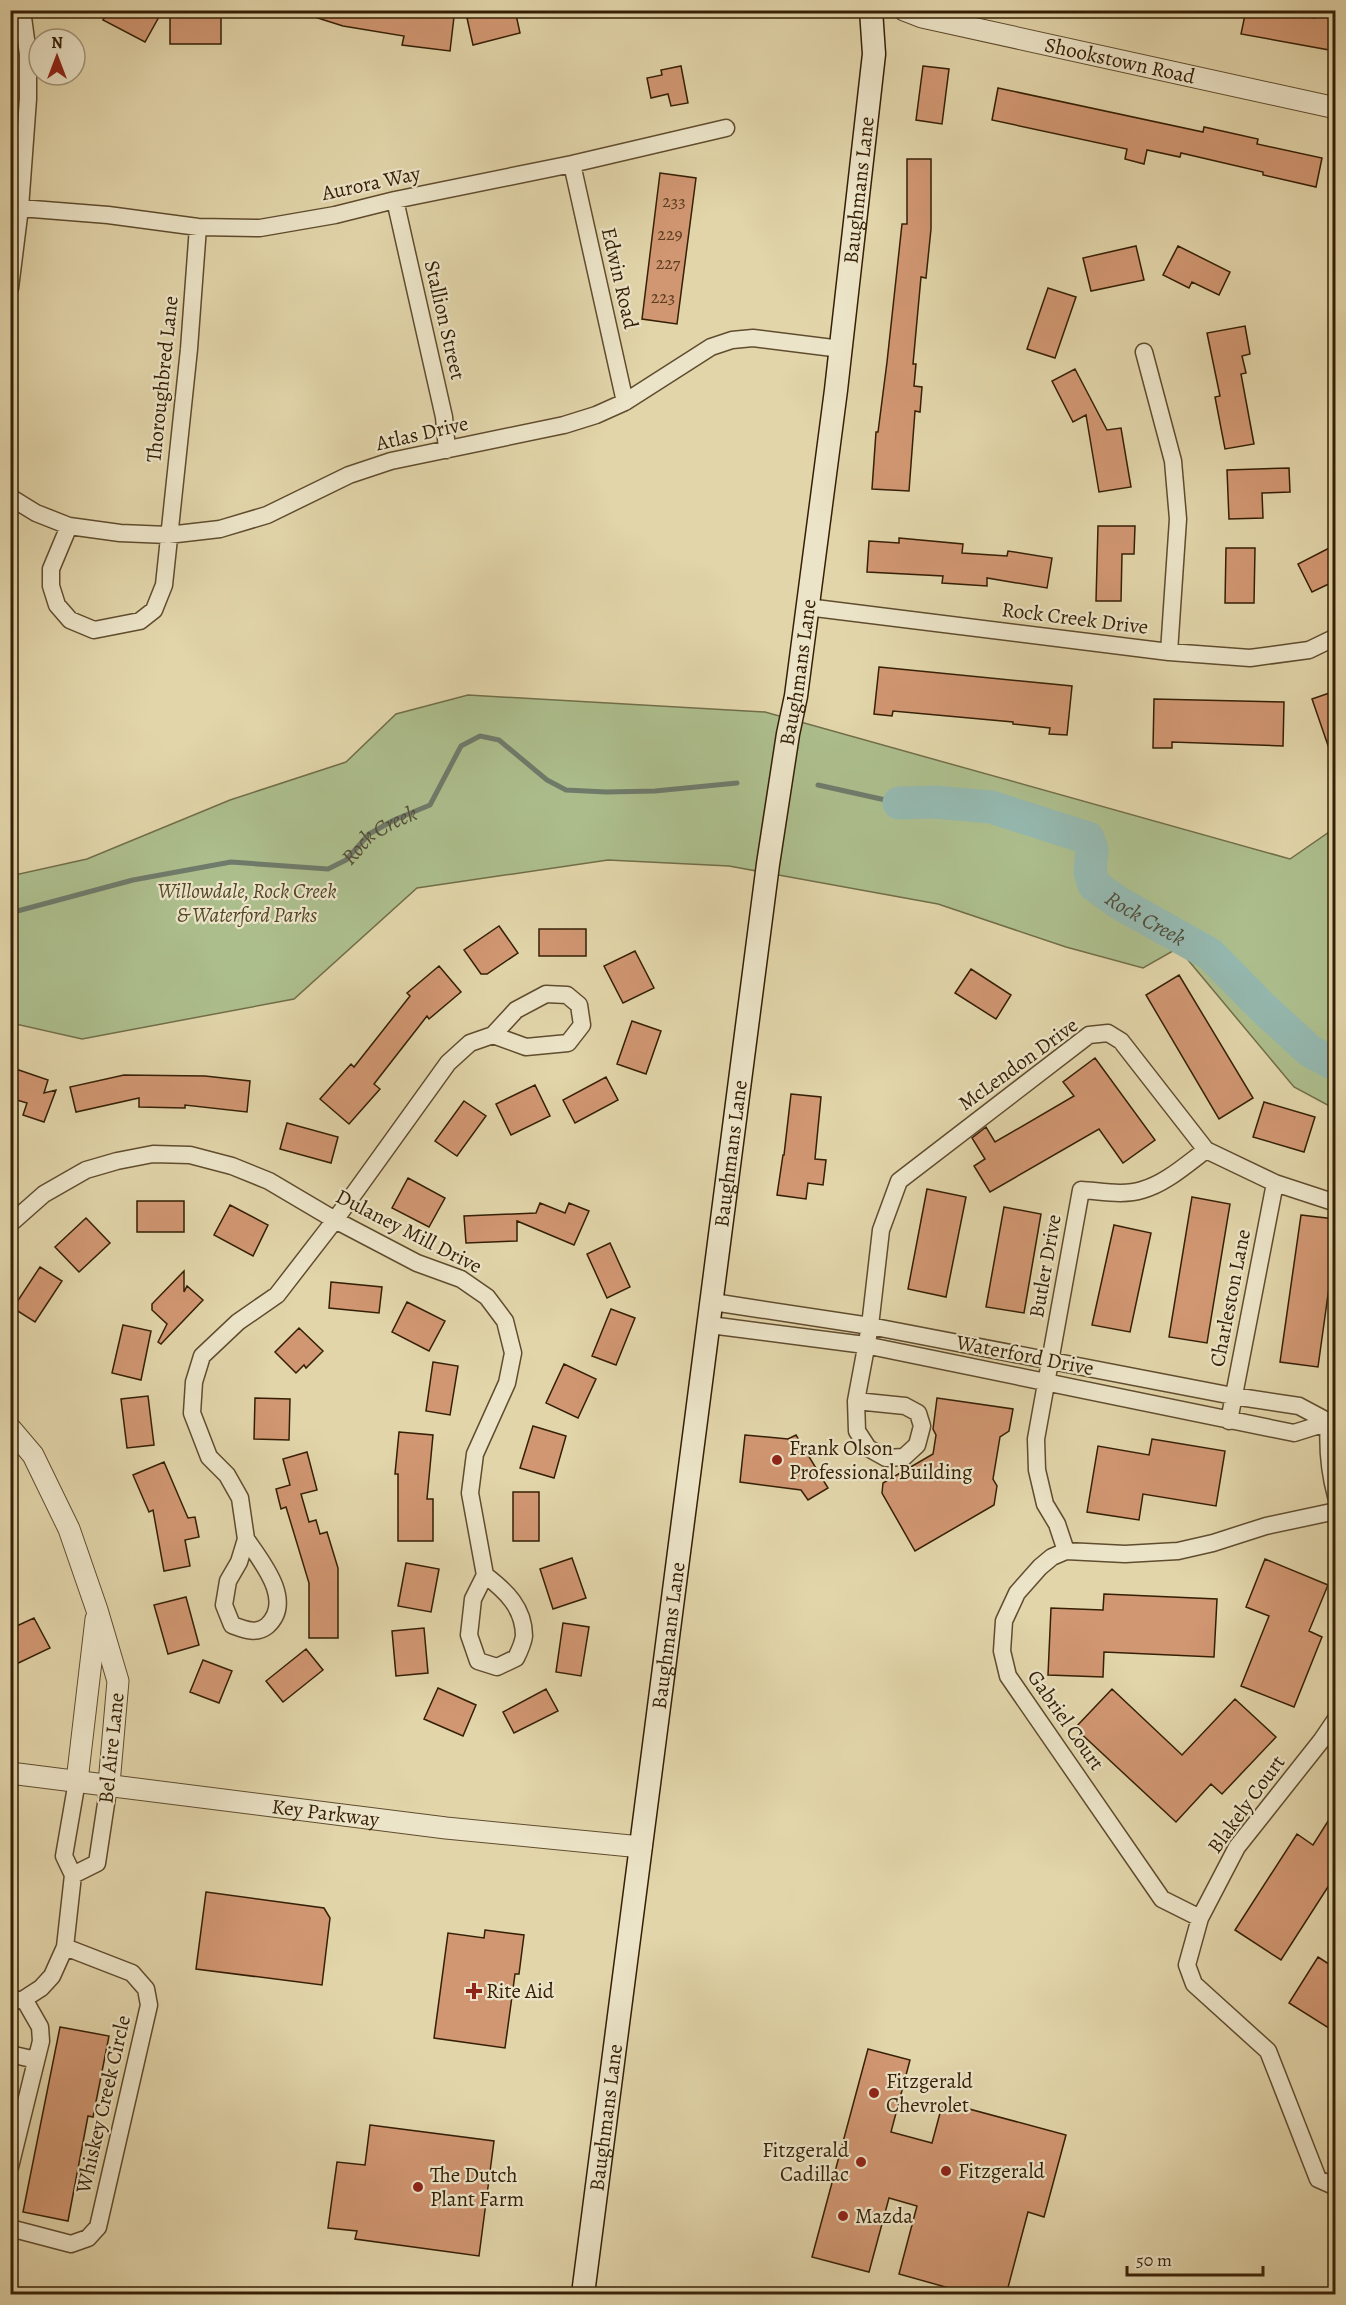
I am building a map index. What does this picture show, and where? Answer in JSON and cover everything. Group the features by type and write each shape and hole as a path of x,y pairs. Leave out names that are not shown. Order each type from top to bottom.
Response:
{"main road":[{"name":"Baughmans Lane","path":"583,2295 768,864 796,696 841,349 873,64 871,10"}],"street":[{"path":"10,288 20,208 28,88 28,54 22,10"},
{"name":"Shookstown Road","path":"904,10 922,17 1335,108"},
{"name":"Aurora Way","path":"20,208 108,215 198,227 260,228 335,215 726,128"},
{"name":"Edwin Road","path":"572,164 625,402"},
{"name":"Stallion Street","path":"395,201 444,417 447,450"},
{"name":"Thoroughbred Lane","path":"168,535 189,349 198,227"},
{"name":"Atlas Drive","path":"10,497 36,513 69,526 120,533 168,535 220,529 267,515 349,475 391,461 564,425 596,416 625,402 711,347 732,340 753,338 841,349"},
{"path":"1144,352 1173,460 1178,519 1169,652"},
{"path":"69,526 51,569 51,586 57,605 70,620 94,630 140,621 154,610 164,585 168,535"},
{"name":"Rock Creek Drive","path":"807,607 1169,652 1250,658 1309,650 1335,637"},
{"path":"246,1539 271,1575 278,1599 274,1619 263,1629 247,1631 231,1624 224,1605 228,1581 239,1562 246,1539 240,1498 227,1475 209,1457 192,1413 194,1382 202,1356 238,1322 277,1296 335,1221 448,1063 470,1043 493,1035 516,1010 546,994 567,995 579,1005 582,1025 568,1043 526,1047 493,1035"},
{"name":"McLendon Drive","path":"856,1401 870,1326 881,1230 899,1182 1089,1035 1108,1033 1121,1041 1206,1150 1275,1183 1335,1203"},
{"name":"Butler Drive","path":"1066,1551 1057,1524 1045,1504 1037,1470 1036,1439 1081,1190 1116,1193 1142,1191 1160,1182 1206,1150"},
{"name":"Dulaney Mill Drive","path":"10,1224 44,1194 86,1170 153,1154 190,1155 232,1166 269,1182 335,1221 417,1263 461,1280 487,1297 505,1321 513,1353 507,1383 475,1454 470,1493 485,1575"},
{"name":"Charleston Lane","path":"1228,1421 1275,1183"},
{"name":"Waterford Drive","path":"712,1302 870,1326 1051,1359 1233,1396 1299,1406 1332,1422"},
{"name":"Waterford Drive","path":"710,1325 865,1345 1294,1433 1332,1422"},
{"path":"1332,1422 1327,1446 1335,1496"},
{"name":"Bel Aire Lane","path":"10,1428 33,1455 69,1529 118,1681 109,1785 97,1863 73,1875"},
{"path":"1066,1551 1125,1554 1178,1551 1213,1543 1266,1526 1335,1511"},
{"name":"Gabriel Court","path":"1066,1551 1052,1557 1040,1567 1017,1593 1004,1621 1002,1651 1008,1676 1162,1899 1200,1918"},
{"path":"485,1575 507,1592 520,1612 524,1637 516,1658 497,1666 478,1661 469,1635 473,1599 485,1575"},
{"name":"Bel Aire Lane","path":"17,2000 41,1988 52,1976 65,1947 73,1875 64,1856 77,1781 97,1610"},
{"name":"Blakely Court","path":"1335,1719 1322,1741 1237,1847 1200,1918 1187,1965 1194,1984 1268,2051 1318,2179 1335,2187"},
{"name":"Key Parkway","path":"10,1773 446,1828 641,1847"},
{"name":"Whiskey Creek Circle","path":"10,2228 71,2244 88,2238 98,2227 149,2005 146,1989 132,1973 65,1947"},
{"path":"10,2167 41,2041 40,2027 17,2000"},
{"path":"10,2054 36,2060"}],"green space":[{"name":"Willowdale, Rock Creek & Waterford Parks","path":"468,695 765,712 1290,859 1335,828 1335,1109 1294,1087 1178,948 1143,968 1066,947 938,904 729,866 608,860 417,888 294,999 82,1039 11,1023 10,876 87,859 230,800 346,762 396,714"}],"building":[{"path":"109,10 152,10 160,15 145,42 103,20"},
{"path":"306,10 399,10 454,17 450,51 402,45 404,36 343,26 305,14"},
{"path":"497,10 515,10 520,33 473,45 467,18"},
{"path":"1246,10 1276,10 1315,18 1316,12 1332,15 1330,25 1335,26 1335,51 1241,34"},
{"path":"170,17 221,17 221,44 170,44"},
{"path":"681,66 688,103 671,106 668,94 651,98 647,78 662,75 661,70"},
{"path":"923,66 949,69 942,124 916,120"},
{"path":"998,88 1203,132 1204,127 1258,139 1257,144 1322,158 1316,187 1181,153 1180,157 1147,150 1144,164 1125,159 1127,149 992,120"},
{"path":"907,159 931,159 931,229 926,278 921,277 913,364 916,364 914,386 922,387 920,412 915,411 909,491 872,489 876,432 878,432 887,362 902,224 907,224"},
{"path":"660,173 696,178 677,324 642,319"},
{"path":"1136,246 1144,280 1091,291 1083,258"},
{"path":"1178,246 1230,272 1219,295 1192,282 1189,288 1163,275"},
{"path":"1048,288 1076,297 1055,358 1027,349"},
{"path":"1245,326 1250,354 1242,356 1246,373 1241,374 1254,444 1225,449 1215,397 1220,396 1207,333"},
{"path":"1075,369 1107,430 1121,428 1131,487 1099,492 1086,415 1073,422 1052,381"},
{"path":"1289,468 1290,492 1262,493 1263,518 1229,519 1227,470"},
{"path":"1098,526 1135,526 1134,554 1122,554 1121,601 1096,601"},
{"path":"899,538 963,544 962,553 1007,556 1008,551 1052,558 1047,588 987,578 987,586 942,583 943,576 867,572 869,541 899,543"},
{"path":"1335,545 1335,581 1312,592 1298,564"},
{"path":"1226,548 1255,548 1254,603 1225,603"},
{"path":"879,667 1072,686 1067,735 1049,734 1050,728 1013,724 1013,722 893,711 892,716 874,714"},
{"path":"1335,691 1335,759 1333,760 1312,699"},
{"path":"1154,699 1284,702 1283,746 1172,742 1172,748 1153,748"},
{"path":"499,926 518,953 487,974 481,974 464,950"},
{"path":"539,929 586,929 586,956 539,956"},
{"path":"635,951 654,988 623,1003 604,966"},
{"path":"439,966 461,992 429,1019 427,1016 374,1084 380,1089 349,1124 320,1099 351,1064 354,1067 410,996 407,993"},
{"path":"971,969 1011,995 996,1019 955,993"},
{"path":"1179,975 1253,1098 1219,1119 1146,995"},
{"path":"632,1021 661,1031 646,1074 617,1064"},
{"path":"1095,1058 1155,1140 1123,1163 1099,1129 990,1192 974,1166 985,1159 972,1138 986,1127 995,1142 1074,1096 1063,1082"},
{"path":"10,1067 48,1080 44,1093 56,1090 44,1122 23,1115 27,1103 10,1098"},
{"path":"124,1075 205,1076 250,1081 247,1112 185,1105 185,1108 139,1107 139,1098 76,1112 70,1087"},
{"path":"606,1077 618,1100 575,1123 563,1100"},
{"path":"535,1085 550,1116 511,1135 496,1104"},
{"path":"791,1094 821,1097 815,1159 826,1160 823,1185 808,1183 806,1199 777,1195"},
{"path":"464,1101 486,1116 457,1156 435,1141"},
{"path":"1264,1102 1315,1117 1304,1152 1253,1137"},
{"path":"287,1123 338,1137 331,1163 280,1149"},
{"path":"408,1178 445,1198 429,1227 392,1208"},
{"path":"927,1189 966,1197 946,1297 908,1289"},
{"path":"1192,1197 1230,1204 1207,1343 1169,1337"},
{"path":"137,1201 184,1201 184,1232 137,1232"},
{"path":"540,1203 565,1213 569,1203 589,1211 574,1245 517,1221 517,1241 466,1243 464,1216 536,1213"},
{"path":"230,1205 268,1225 253,1256 214,1235"},
{"path":"1004,1207 1041,1214 1024,1313 986,1307"},
{"path":"1301,1215 1335,1219 1335,1244 1318,1367 1280,1362"},
{"path":"86,1218 110,1243 79,1272 55,1247"},
{"path":"1114,1225 1151,1233 1130,1332 1092,1325"},
{"path":"610,1243 630,1287 607,1298 587,1254"},
{"path":"40,1267 62,1281 35,1322 13,1308"},
{"path":"184,1271 184,1292 187,1286 203,1300 161,1344 158,1342 167,1324 152,1310 152,1304"},
{"path":"331,1282 382,1287 379,1313 329,1308"},
{"path":"407,1302 445,1321 429,1351 392,1332"},
{"path":"611,1309 635,1318 616,1365 592,1356"},
{"path":"123,1325 151,1331 141,1380 112,1373"},
{"path":"299,1328 323,1351 306,1368 304,1365 296,1373 275,1352"},
{"path":"433,1362 458,1366 450,1415 426,1411"},
{"path":"564,1364 596,1379 578,1418 546,1403"},
{"path":"148,1396 154,1445 127,1448 121,1399"},
{"path":"255,1398 290,1399 289,1440 254,1439"},
{"path":"937,1398 1013,1409 1009,1431 1000,1437 993,1479 997,1486 994,1505 915,1551 882,1493 883,1483 933,1454"},
{"path":"533,1426 566,1436 554,1478 520,1468"},
{"path":"399,1432 433,1435 427,1499 433,1499 433,1541 398,1541 398,1474 395,1474"},
{"name":"Frank Olson Professional Building","path":"745,1435 788,1439 796,1435 828,1488 808,1500 801,1490 740,1482"},
{"path":"1152,1439 1225,1451 1216,1506 1143,1494 1139,1520 1087,1512 1098,1446 1149,1455"},
{"path":"307,1452 317,1490 301,1494 309,1522 316,1520 320,1534 327,1532 338,1568 338,1638 309,1638 309,1583 286,1507 281,1509 276,1489 290,1485 283,1459"},
{"path":"164,1462 188,1518 195,1517 199,1537 185,1540 190,1566 164,1571 153,1510 149,1512 133,1475"},
{"path":"513,1492 539,1492 539,1541 513,1541"},
{"path":"572,1558 586,1598 553,1609 540,1569"},
{"path":"1265,1559 1328,1585 1309,1631 1322,1637 1294,1707 1241,1686 1269,1616 1246,1607"},
{"path":"406,1563 439,1569 431,1612 398,1606"},
{"path":"1104,1594 1217,1599 1214,1657 1104,1652 1103,1677 1048,1675 1051,1608 1103,1610"},
{"path":"186,1597 199,1645 168,1654 154,1605"},
{"path":"34,1618 50,1648 10,1667 10,1629"},
{"path":"563,1623 589,1627 581,1676 556,1672"},
{"path":"424,1628 428,1673 396,1676 392,1631"},
{"path":"306,1649 323,1670 283,1702 266,1681"},
{"path":"203,1660 232,1671 219,1703 190,1692"},
{"path":"438,1688 476,1705 463,1736 424,1719"},
{"path":"546,1689 558,1711 514,1733 503,1712"},
{"path":"1112,1689 1182,1755 1235,1699 1276,1737 1222,1794 1211,1784 1176,1822 1075,1728"},
{"path":"1335,1810 1335,1876 1281,1960 1235,1930 1297,1834 1313,1845"},
{"path":"206,1892 324,1908 330,1918 322,1985 196,1969"},
{"name":"Rite Aid","path":"485,1930 524,1935 519,1974 515,1974 505,2048 434,2038 448,1933 484,1938"},
{"path":"1318,1957 1335,1968 1335,2032 1289,2003"},
{"path":"60,2027 109,2036 93,2117 88,2116 68,2221 23,2212"},
{"name":"Fitzgerald","path":"868,2049 910,2060 891,2132 932,2143 943,2102 1066,2135 1044,2217 1028,2212 1006,2295 974,2295 899,2274 917,2206 889,2198 869,2272 812,2257"},
{"path":"370,2125 494,2141 479,2256 355,2239 357,2231 328,2228 337,2162 365,2165"}],"waterway":[{"name":"Rock Creek","path":"10,913 133,880 231,862 328,869 346,860 369,834 394,820 430,805 461,746 480,736 499,740 547,780 566,790 655,791 737,783"},
{"name":"Rock Creek","path":"818,785 899,803"},
{"name":"Rock Creek","path":"899,803 935,802 991,807 1088,838 1092,849 1090,872 1094,885 1119,903 1210,954 1263,1008 1310,1051 1336,1065"}],"place":[{"name":"Frank Olson Professional Building","path":"777,1460"},
{"name":"Rite Aid","path":"474,1991"},
{"name":"Fitzgerald Chevrolet","path":"874,2093"},
{"name":"Fitzgerald Cadillac","path":"861,2162"},
{"name":"Fitzgerald","path":"946,2171"},
{"name":"The Dutch Plant Farm","path":"418,2187"},
{"name":"Mazda","path":"843,2216"}]}
